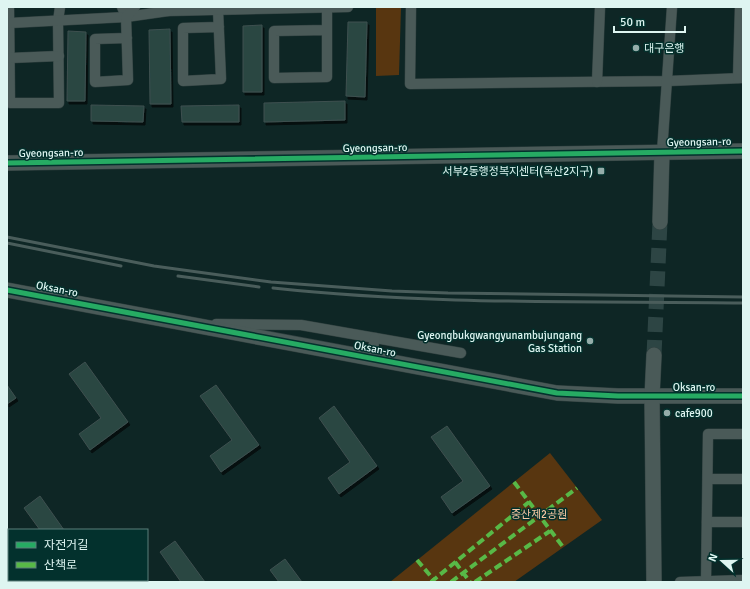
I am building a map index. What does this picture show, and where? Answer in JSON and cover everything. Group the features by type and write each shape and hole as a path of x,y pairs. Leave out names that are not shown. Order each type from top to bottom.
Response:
{"street":[{"path":"9,7 10,103 59,103 58,21 60,7"},
{"path":"122,7 126,17 128,80 95,82 95,39 126,38"},
{"path":"126,17 134,7"},
{"path":"10,23 126,17 168,9 218,10 348,7"},
{"path":"411,7 410,84 668,81 740,78 740,7"},
{"path":"597,82 600,7"},
{"path":"660,222 662,152 672,7"},
{"path":"327,30 274,31 274,78 327,77 328,8"},
{"path":"218,10 219,27 221,79 183,81 183,28 219,27"},
{"path":"10,58 58,56"},
{"name":"Gyeongsan-ro","path":"7,164 743,151"},
{"name":"Oksan-ro","path":"7,290 557,393 652,397 743,396"},
{"path":"188,324 301,325 461,353"},
{"path":"371,358 375,338"},
{"path":"654,355 652,397 654,582"},
{"path":"706,582 708,434 743,434"},
{"path":"708,479 743,479"},
{"path":"707,522 743,522"},
{"path":"680,582 743,580"}],"green space":[{"path":"376,7 401,7 399,75 376,76"},
{"name":"중산제2공원","path":"550,453 602,520 514,582 390,582"}],"building":[{"path":"348,22 367,22 365,97 346,96"},
{"path":"262,25 262,92 243,92 243,26"},
{"path":"170,29 171,104 150,104 149,30"},
{"path":"68,31 86,32 85,101 67,101"},
{"path":"345,101 345,120 264,122 264,103"},
{"path":"91,105 144,106 143,122 91,121"},
{"path":"239,105 239,122 182,122 181,106"},
{"path":"85,362 128,422 90,450 79,434 101,418 69,374"},
{"path":"7,385 16,398 7,404"},
{"path":"216,385 259,445 221,472 210,456 232,440 200,396"},
{"path":"334,406 377,466 339,494 328,478 350,462 319,418"},
{"path":"447,426 490,486 452,513 441,497 463,481 431,437"},
{"path":"40,496 63,529 39,529 24,508"},
{"path":"175,541 205,582 181,582 160,552"},
{"path":"285,559 302,582 279,582 270,570"}],"tunnel":[{"path":"654,355 660,222"}],"railway":[{"path":"7,237 154,266 271,282 392,291 448,293 743,297"},
{"path":"7,243 121,266"},
{"path":"178,276 259,287"},
{"path":"273,288 449,300 743,303"}],"marked path":[{"path":"514,482 563,547"},
{"path":"451,582 577,488"},
{"path":"431,582 529,502"},
{"path":"475,582 550,531"},
{"path":"417,560 434,580"},
{"path":"455,562 470,582"}],"cycle path":[{"path":"7,163 743,151"},
{"path":"7,290 557,393 618,396 743,396"}],"place":[{"name":"대구은행","path":"636,48"},
{"name":"서부2동행정복지센터(옥산2지구)","path":"601,171"},
{"name":"Gyeongbukgwangyunambujungang Gas Station","path":"590,341"},
{"name":"cafe900","path":"667,413"}]}
